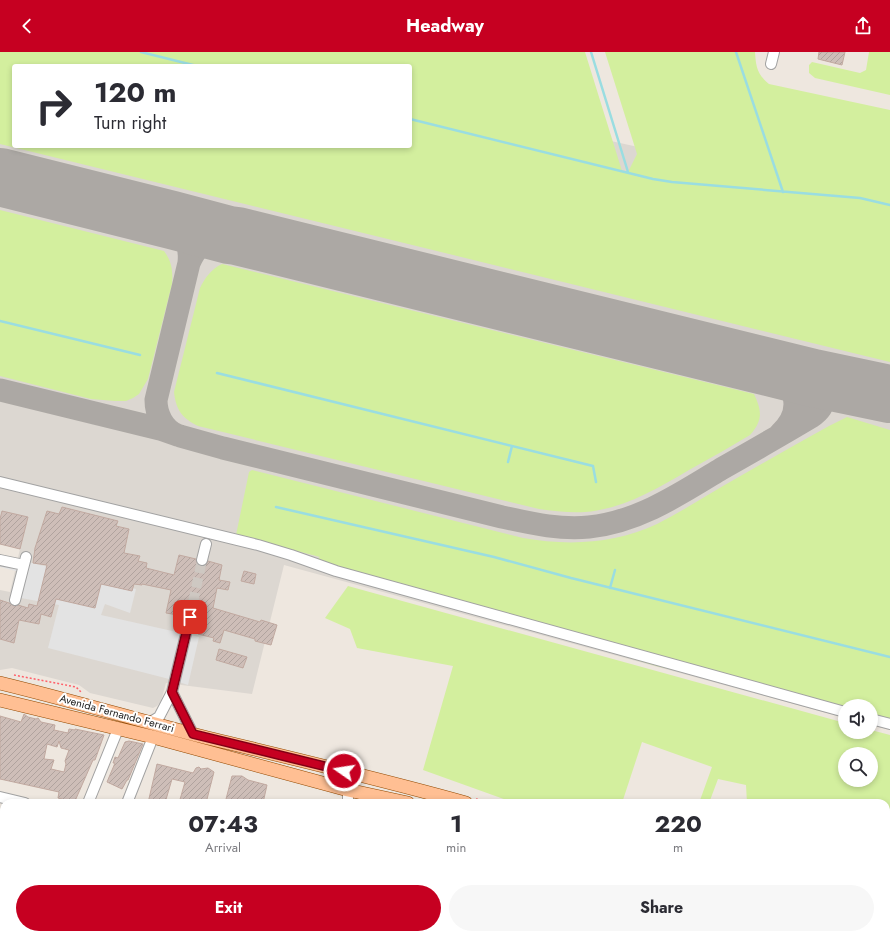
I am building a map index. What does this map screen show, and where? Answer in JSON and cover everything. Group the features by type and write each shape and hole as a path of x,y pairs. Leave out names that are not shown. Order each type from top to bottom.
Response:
{"main road":[{"name":"Avenida Fernando Ferrari","path":"0,683 99,708 149,723 451,799"},
{"name":"Avenida Fernando Ferrari","path":"0,700 153,737 348,790 390,799"},
{"path":"118,729 126,726 149,723"},
{"path":"332,768 348,790"}],"street":[{"path":"771,64 774,52"},
{"path":"0,482 258,545 336,570 838,710"},
{"path":"202,560 206,544"},
{"path":"0,560 25,561 16,600"},
{"path":"149,723 159,716 172,692 190,617"},
{"path":"172,692 193,734"},
{"path":"878,721 890,724"},
{"path":"90,799 118,729"},
{"path":"129,799 153,737"},
{"path":"348,790 348,799"}],"path":[{"path":"13,674 76,687"}],"shaded area":[{"path":"0,52 202,52 41,64 12,64 12,148 412,148 412,97 890,202 890,730 878,727 878,699 838,699 838,716 284,565 252,694 166,683 161,701 153,708 90,693 79,685 12,668 0,670 0,590 10,592 20,549 0,544"},
{"path":"0,555 136,589 130,613 105,604 101,615 199,637 188,685 48,648 59,605 21,598 27,574 0,567"}],"green space":[{"path":"0,52 585,52 622,171 628,172 637,154 605,52 755,52 758,70 769,84 890,110 890,362 16,148 412,148 412,64 12,64 12,147 0,144"},
{"path":"869,52 890,52 890,95 815,78 809,73 809,65 812,62 860,73 866,70"},
{"path":"0,210 164,251 169,259 171,267 172,284 148,379 139,394 126,401 91,399 0,376"},
{"path":"222,264 754,394 760,410 759,420 750,435 652,491 613,507 585,512 562,512 539,509 198,426 188,420 178,409 174,392 200,288 209,274"},
{"path":"847,417 890,430 890,722 878,719 878,699 838,699 838,709 656,666 313,563 320,557 236,535 249,472 252,470 523,538 557,542 591,542 625,536 657,524 682,511"},
{"path":"348,586 838,721 838,739 878,739 878,732 890,735 890,799 747,799 746,785 718,779 710,799 700,799 712,767 642,742 623,799 504,799 423,770 453,666 357,648 350,629 325,618"}],"building":[{"path":"819,52 845,52 842,65 818,59"},
{"path":"62,507 118,521 116,526 129,529 124,553 140,556 138,561 147,563 146,568 174,575 179,555 196,559 197,564 201,566 206,565 208,561 222,565 219,580 230,582 228,590 217,588 213,608 260,622 261,620 277,625 271,645 224,630 220,643 213,641 214,638 198,634 199,620 196,619 194,612 188,611 184,616 166,613 171,590 142,584 134,584 132,591 101,584 95,608 56,599 51,617 41,614 39,624 19,620 14,643 0,639 0,600 14,606 18,605 28,608 29,604 37,606 47,565 33,563 35,548 47,511 59,514"},
{"path":"2,511 28,517 20,549 0,544 0,519"},
{"path":"244,571 256,574 254,584 241,581"},
{"path":"219,649 247,657 243,668 216,660"},
{"path":"24,714 28,717 38,718 41,722 55,725 54,730 68,733 69,729 75,729 104,735 95,760 93,760 76,799 62,799 58,798 59,792 0,779 0,716 21,722","holes":["59,741 61,748 69,750 65,761 66,764 64,772 51,769 54,760 44,759 47,744 57,747"]},
{"path":"129,741 143,744 128,780 122,789 107,782 115,763 113,763 115,757 118,758 125,742"},
{"path":"157,764 193,773 196,768 199,767 201,769 208,768 214,772 207,799 180,799 185,782 172,779 166,799 149,799"},
{"path":"232,776 242,776 248,780 267,785 264,799 226,799"}],"waterway":[{"path":"141,52 189,64"},
{"path":"591,52 628,172"},
{"path":"736,52 783,192"},
{"path":"412,119 653,179 672,182 860,198 890,205"},
{"path":"0,321 140,355"},
{"path":"217,373 593,466 596,482"},
{"path":"508,462 512,446"},
{"path":"276,507 494,557 571,578 890,657"},
{"path":"610,588 615,570"}],"taxiway":[{"path":"172,220 188,244 189,263"},
{"path":"177,435 164,425 157,411 156,400 189,263 192,256 204,243 215,238 229,235"},
{"path":"766,367 784,380 794,396 795,406 793,415 788,425 780,434"},
{"path":"0,390 160,429 223,448 502,517 523,522 578,528 607,524 625,519 658,506 811,417 821,408 823,403 822,394 813,378"}],"runway":[{"path":"0,177 229,235 813,378 890,394"}],"tunnel":[{"path":"190,617 202,560"}],"route":[{"path":"190,617 172,692 193,734 344,771"}]}
